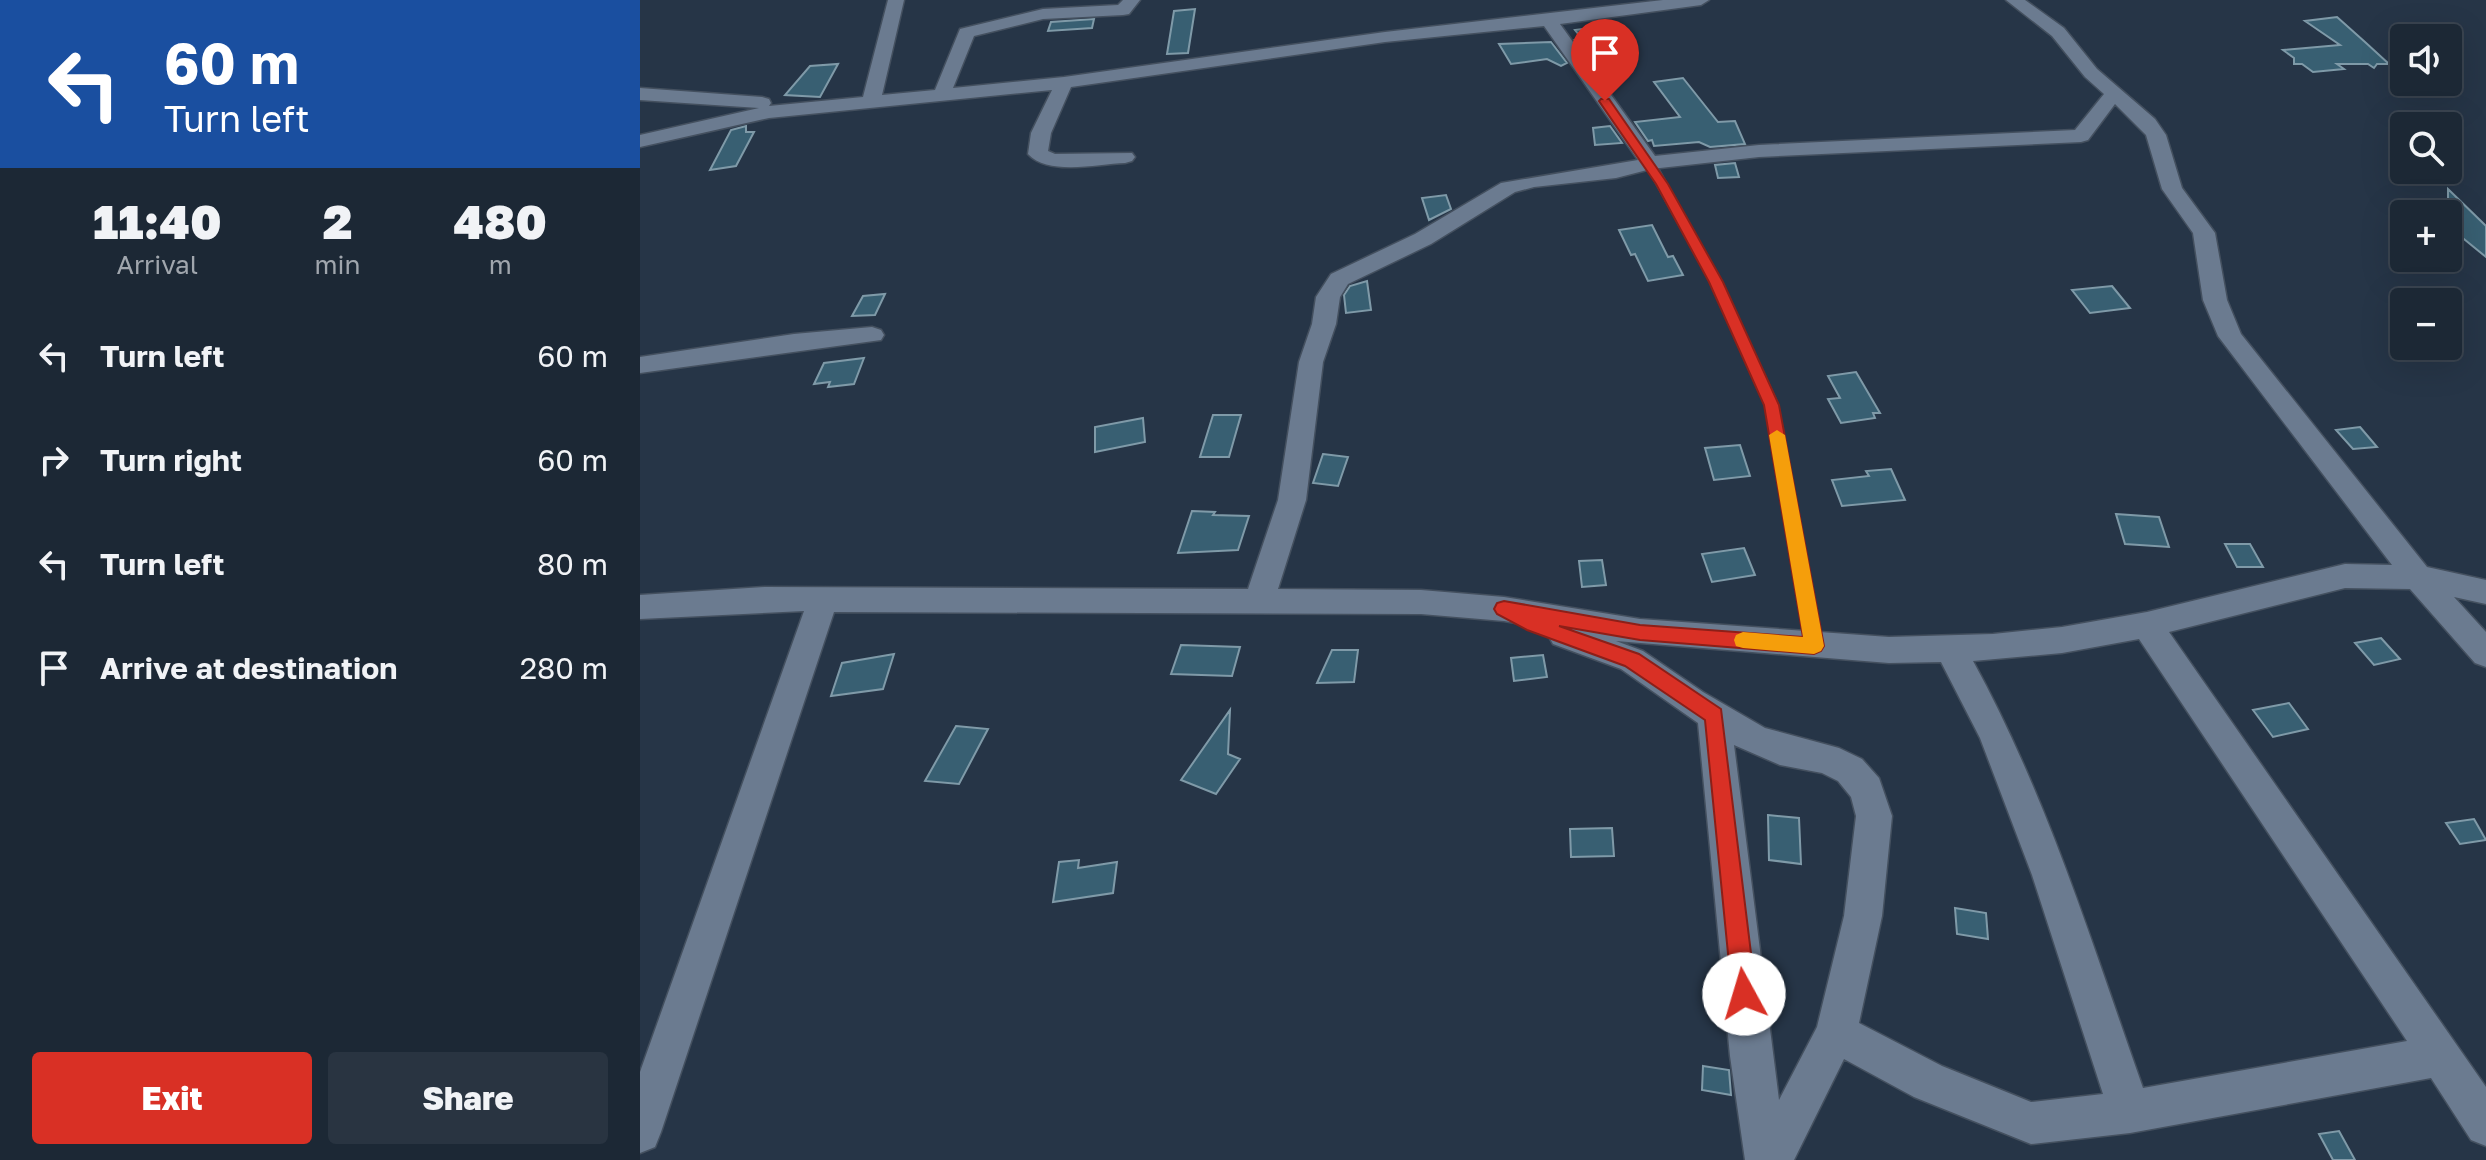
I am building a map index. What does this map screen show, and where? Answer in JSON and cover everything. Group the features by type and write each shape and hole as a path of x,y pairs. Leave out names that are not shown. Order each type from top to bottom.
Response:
{"street":[{"path":"871,103 896,0"},
{"path":"943,96 943,88 963,48 966,33 1043,14 1123,10 1132,0"},
{"path":"640,141 750,115 1064,83 1385,37 1549,20 1625,5 1701,0"},
{"path":"2014,0 2058,32 2091,73 2148,123 2156,135 2172,189 2204,233 2215,300 2230,336 2418,577 2486,654"},
{"path":"1549,20 1650,163"},
{"path":"1064,83 1041,133 1038,154 1052,160 1125,157"},
{"path":"1260,599 1292,500 1311,362 1324,324 1331,288 1339,279 1423,239 1508,187 1616,172 1650,163 1759,151 2081,136 2114,93"},
{"path":"640,94 812,109"},
{"path":"640,365 794,342 872,335"},
{"path":"640,607 764,599 1421,602 1504,609 1640,632 1889,650 2062,640 2147,625 2345,576 2418,577 2486,592"},
{"path":"640,1132 823,600"},
{"path":"1504,609 1534,625 1632,660 1753,739 1780,750 1827,759 1850,770 1867,789 1874,816 1863,916 1836,1033 1769,1160"},
{"path":"2147,625 2486,1125"},
{"path":"1950,648 1996,735 2050,875 2130,1112"},
{"path":"1714,715 1751,1056 1769,1160"},
{"path":"1836,1033 1929,1082 2031,1123 2130,1112 2441,1056"}],"lane":[{"path":"1650,163 1716,282 1772,405 1814,646"}],"building":[{"path":"1195,9 1188,53 1167,54 1174,11"},
{"path":"2337,17 2389,64 2377,64 2374,68 2368,64 2337,64 2344,69 2313,72 2302,64 2294,64 2294,58 2283,50 2340,45 2305,21"},
{"path":"1094,19 1092,28 1048,31 1051,22"},
{"path":"1598,27 1608,39 1620,38 1621,41 1613,44 1623,57 1599,61 1593,53 1586,55 1575,40 1583,40 1575,30"},
{"path":"1551,42 1567,63 1561,66 1547,59 1511,64 1499,44"},
{"path":"838,64 820,97 785,95 810,66"},
{"path":"1683,78 1718,122 1735,121 1745,144 1710,147 1699,142 1654,146 1652,140 1648,141 1635,122 1680,117 1654,82"},
{"path":"746,126 746,132 754,132 736,166 710,170 731,130"},
{"path":"1610,126 1622,143 1595,145 1593,128"},
{"path":"1735,163 1739,177 1718,178 1715,165"},
{"path":"2448,189 2459,200 2448,200"},
{"path":"1446,195 1451,209 1429,220 1422,198"},
{"path":"2462,203 2486,226 2486,257 2462,237"},
{"path":"1652,225 1668,257 1673,256 1683,275 1648,281 1635,254 1631,255 1619,230"},
{"path":"1367,281 1371,310 1346,313 1344,295 1350,286"},
{"path":"2112,286 2130,308 2090,313 2072,290"},
{"path":"885,294 875,315 852,316 863,296"},
{"path":"864,358 854,384 828,387 830,382 814,384 824,363"},
{"path":"1856,372 1880,413 1873,413 1875,418 1841,423 1828,399 1840,398 1828,376"},
{"path":"1213,415 1241,415 1229,457 1200,457"},
{"path":"1143,418 1145,442 1095,452 1095,427"},
{"path":"2360,427 2377,447 2353,449 2336,430"},
{"path":"1740,445 1750,476 1714,480 1705,448"},
{"path":"1323,454 1348,457 1338,486 1313,483"},
{"path":"1891,469 1905,500 1842,506 1832,480 1869,476 1866,471"},
{"path":"1192,511 1249,516 1238,550 1178,553"},
{"path":"2116,514 2159,517 2169,547 2125,544"},
{"path":"2225,544 2250,544 2263,567 2237,567"},
{"path":"1744,548 1755,575 1712,582 1702,554"},
{"path":"1602,560 1606,585 1582,587 1579,561"},
{"path":"2381,638 2400,659 2374,665 2355,643"},
{"path":"1181,645 1240,647 1232,676 1171,674"},
{"path":"1332,650 1358,650 1354,682 1317,683"},
{"path":"894,654 883,689 831,696 842,663"},
{"path":"1543,655 1547,677 1514,681 1511,658"},
{"path":"2289,703 2308,729 2273,737 2253,710"},
{"path":"1230,710 1228,754 1240,759 1216,794 1181,780"},
{"path":"956,726 988,729 959,784 925,781"},
{"path":"1768,815 1799,818 1801,864 1769,860"},
{"path":"2474,819 2486,840 2460,844 2446,823"},
{"path":"1612,828 1614,856 1571,857 1570,829"},
{"path":"1079,860 1078,868 1117,862 1113,893 1053,902 1059,862"},
{"path":"1955,908 1986,913 1988,939 1957,934"},
{"path":"1703,1066 1729,1070 1731,1095 1702,1090"},
{"path":"2339,1131 2355,1160 2333,1160 2319,1134"}],"slow traffic":[{"path":"1743,640 1814,646 1777,435"}],"route":[{"path":"1605,101 1637,150 1650,163 1716,282 1772,405 1814,646 1640,632 1504,609 1534,625 1632,660 1714,715 1744,994"}]}
